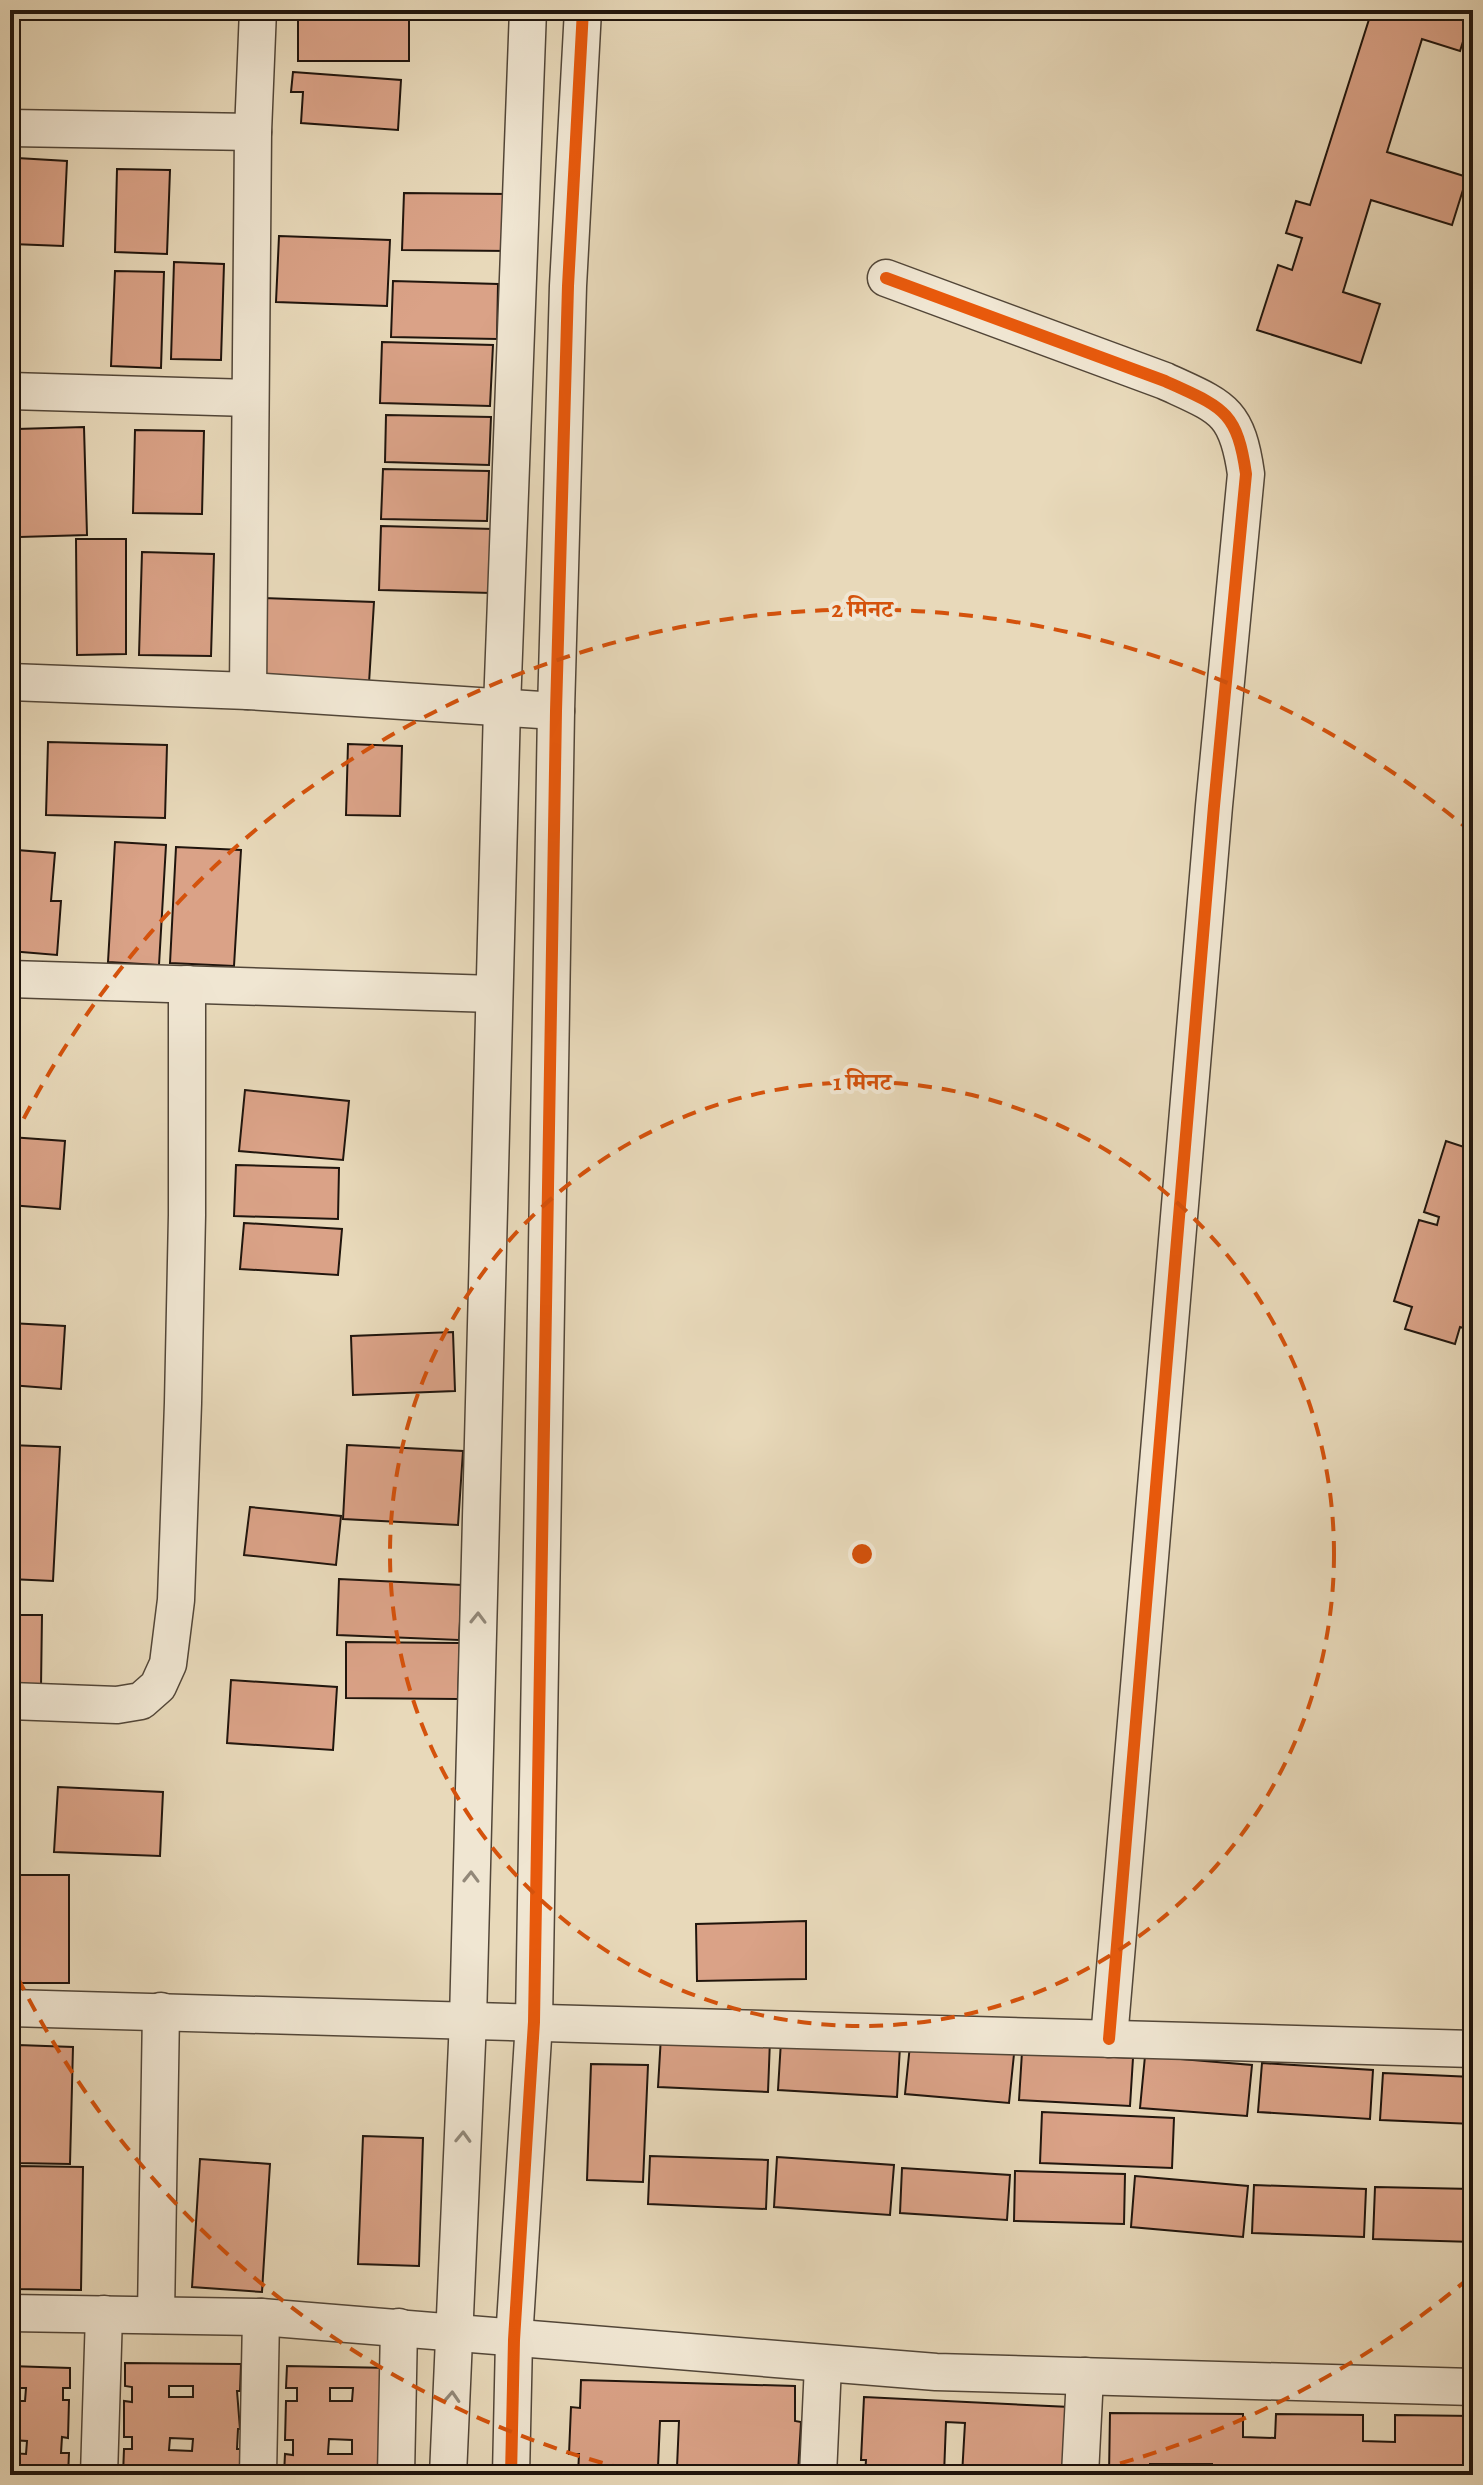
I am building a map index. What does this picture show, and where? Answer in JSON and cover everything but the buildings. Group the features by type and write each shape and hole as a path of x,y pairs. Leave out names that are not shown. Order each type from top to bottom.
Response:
{"street":[{"path":"248,691 253,132 258,10"},
{"path":"448,2475 468,2020 502,707 528,10"},
{"path":"511,2475 514,2340 534,2022 556,711 568,286 583,10"},
{"path":"10,128 253,132"},
{"path":"886,278 1150,376 1206,400 1228,416 1241,439 1246,474 1214,806 1109,2039"},
{"path":"10,391 250,398"},
{"path":"10,682 248,691 556,711"},
{"path":"10,979 494,994"},
{"path":"10,1701 117,1705 141,1701 158,1686 168,1664 176,1600 182,1418 187,1215 187,984"},
{"path":"10,2008 1473,2049"},
{"path":"156,2315 161,2011"},
{"path":"10,2313 261,2317 936,2372 1473,2387"},
{"path":"99,2475 104,2314"},
{"path":"258,2475 261,2317"},
{"path":"396,2475 399,2327"},
{"path":"818,2475 823,2365"},
{"path":"1080,2475 1085,2376"}],"cycle path":[{"path":"511,2475 514,2340 534,2022 556,711 568,286 583,10"},
{"path":"886,278 1165,381 1200,397 1223,413 1231,423 1246,474 1214,806 1109,2039"}]}
